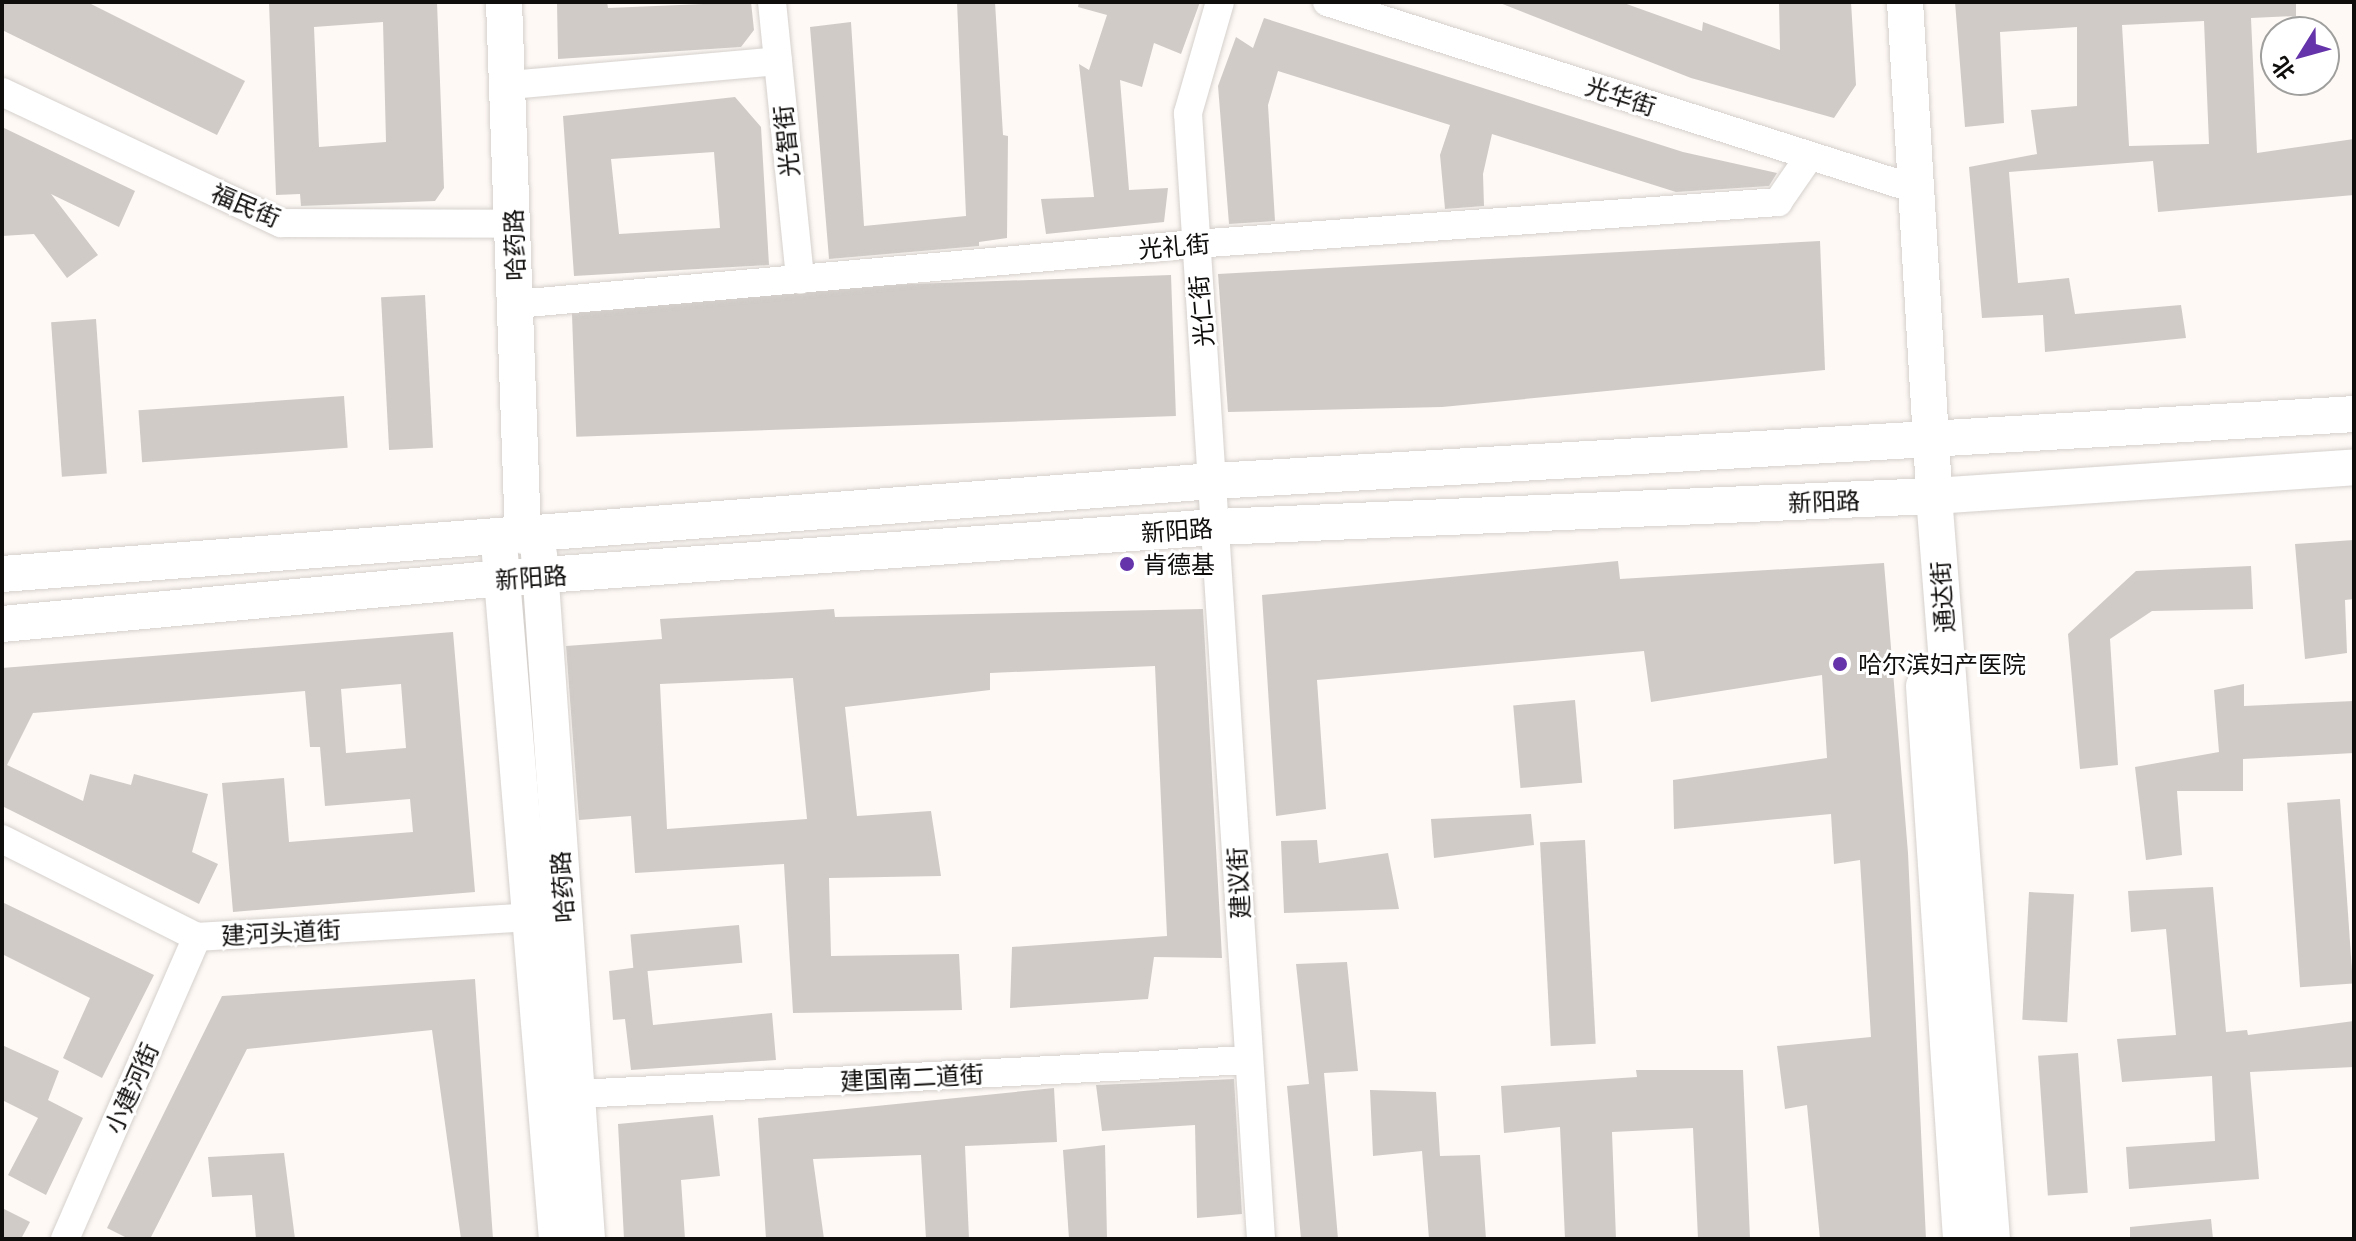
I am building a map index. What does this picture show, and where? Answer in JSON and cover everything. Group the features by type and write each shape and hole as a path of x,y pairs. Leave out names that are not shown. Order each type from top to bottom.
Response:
{"main road":[{"name":"哈药路","path":"504,2 510,85 520,536 503,578 534,917 557,1239"},
{"name":"通达街","path":"1881,2 1904,185 1961,1239"},
{"name":"通达街","path":"1904,185 1905,2"},
{"name":"新阳路","path":"2,574 1214,481 1920,442 2354,414"},
{"name":"新阳路","path":"5,630 503,578 1217,527 1923,496 2354,467"},
{"name":"通达街","path":"1923,496 1992,1239"},
{"name":"哈药路","path":"520,536 541,577 587,1239"}],"street":[{"name":"光智街","path":"772,2 800,280"},
{"name":"光仁街","path":"1217,527 1188,113 1220,2"},
{"name":"光华街","path":"1327,2 1904,185"},
{"path":"510,85 778,61"},
{"name":"福民街","path":"2,92 281,223 512,224"},
{"name":"光礼街","path":"516,304 1195,244 1778,202 1809,157"},
{"name":"建议街","path":"1217,527 1261,1239"},
{"name":"建河头道街","path":"2,839 197,937 534,917"},
{"name":"小建河街","path":"65,1239 197,937"},
{"name":"建国南二道街","path":"577,1094 1248,1060"}],"building":[{"path":"2,2 87,2 245,81 217,135 2,30"},
{"path":"269,2 437,2 444,188 435,201 301,206 300,194 276,195","holes":["383,22 386,142 319,147 314,27"]},
{"path":"557,2 607,2 608,8 751,2 754,30 741,47 558,59"},
{"path":"957,2 995,2 1003,135 1008,136 1007,238 979,242 979,246 829,259 810,27 851,22 864,226 966,216"},
{"path":"1079,2 1200,2 1181,54 1154,43 1142,87 1120,80 1129,190 1168,188 1164,222 1046,234 1041,199 1094,197 1079,64 1089,70 1107,15 1078,7"},
{"path":"1621,2 1702,31 1703,22 1780,50 1779,2 1851,2 1856,85 1834,118 1691,78 1500,3"},
{"path":"1955,2 2296,2 2296,16 2251,18 2257,153 2354,139 2354,195 2158,212 2153,161 2009,172 2018,283 2069,278 2075,314 2181,305 2186,338 2045,352 2043,315 1982,318 1969,167 2037,154 2031,110 2077,106 2077,27 2000,32 2004,123 1965,127","holes":["2204,21 2209,144 2129,146 2122,25"]},
{"path":"1264,18 1683,152 1777,173 1769,186 1676,192 1492,134 1483,174 1484,206 1445,209 1440,155 1450,125 1278,71 1268,105 1275,221 1229,224 1218,86 1236,37 1253,48"},
{"path":"735,97 761,127 769,265 574,276 563,116","holes":["714,152 720,228 619,234 611,159"]},
{"path":"2,127 135,191 119,227 51,194 98,255 67,278 34,234 2,236"},
{"path":"1820,241 1825,370 1442,407 1228,412 1218,274"},
{"path":"1171,275 1176,416 576,437 571,296"},
{"path":"425,295 433,448 389,450 381,297"},
{"path":"96,319 107,474 62,477 51,322"},
{"path":"344,396 348,448 142,462 139,410"},
{"path":"2354,540 2354,599 2345,600 2347,653 2305,659 2295,544"},
{"path":"1618,561 1620,579 1884,563 1908,853 1926,1239 1820,1239 1807,1105 1785,1109 1777,1046 1871,1037 1860,860 1834,864 1831,814 1674,829 1673,780 1827,758 1822,675 1651,702 1644,651 1317,680 1326,809 1276,816 1262,595"},
{"path":"2251,566 2253,609 2152,611 2110,639 2118,765 2080,769 2068,634 2136,571"},
{"path":"834,609 835,617 1203,609 1222,958 1154,957 1148,999 1010,1008 1012,947 1167,936 1155,666 990,673 990,690 845,707 857,816 931,811 941,876 829,878 831,956 959,954 962,1010 793,1013 784,864 635,873 631,816 579,820 566,646 662,639 660,619","holes":["793,678 807,819 667,829 660,684"]},
{"path":"453,632 475,892 233,912 222,783 284,778 289,842 413,832 410,799 325,806 320,747 310,747 305,691 33,713 7,765 83,801 90,774 131,785 134,774 208,794 192,852 218,864 199,904 2,806 2,668","holes":["401,684 406,748 346,753 341,689"]},
{"path":"2244,684 2244,706 2354,701 2354,753 2243,759 2243,791 2177,791 2182,855 2146,860 2135,767 2219,752 2214,690"},
{"path":"1575,700 1582,783 1520,788 1513,705"},
{"path":"2340,799 2353,984 2300,987 2287,803"},
{"path":"1531,814 1534,845 1434,858 1431,819"},
{"path":"1317,840 1319,863 1388,853 1399,909 1284,913 1281,841"},
{"path":"1585,840 1596,1044 1551,1046 1540,842"},
{"path":"2213,887 2226,1032 2247,1030 2248,1035 2354,1021 2354,1067 2250,1072 2259,1179 2129,1189 2126,1147 2215,1141 2212,1076 2122,1082 2117,1039 2176,1035 2166,929 2131,932 2128,891"},
{"path":"2029,892 2074,894 2067,1022 2022,1020"},
{"path":"2,902 154,975 102,1078 63,1058 90,998 2,954"},
{"path":"739,925 742,963 634,972 630,934"},
{"path":"1347,962 1358,1071 1324,1073 1338,1239 1301,1239 1287,1086 1309,1084 1296,964"},
{"path":"647,966 653,1025 772,1013 776,1060 631,1070 625,1019 613,1020 609,971"},
{"path":"475,979 493,1239 461,1239 432,1030 247,1049 150,1239 129,1239 107,1228 222,996"},
{"path":"2,1045 59,1071 48,1100 83,1118 46,1195 8,1175 38,1118 2,1100"},
{"path":"2078,1053 2088,1193 2048,1195 2038,1056"},
{"path":"1636,1070 1743,1070 1750,1239 1698,1239 1693,1128 1612,1132 1616,1239 1565,1239 1560,1127 1504,1133 1501,1086 1637,1077"},
{"path":"1234,1079 1242,1214 1197,1218 1195,1125 1102,1131 1096,1085"},
{"path":"1054,1088 1057,1142 965,1146 969,1239 926,1239 921,1155 813,1159 824,1239 766,1239 758,1118"},
{"path":"1370,1090 1436,1092 1440,1156 1480,1155 1486,1239 1429,1239 1422,1151 1373,1156"},
{"path":"713,1115 720,1176 681,1180 685,1239 624,1239 618,1124"},
{"path":"1105,1145 1107,1239 1069,1239 1063,1150"},
{"path":"284,1153 295,1239 256,1239 252,1195 212,1197 208,1157"},
{"path":"2,1208 30,1222 21,1239 2,1239"},
{"path":"2211,1219 2213,1239 2130,1239 2130,1227"}],"place":[{"name":"肯德基","path":"1127,564"},
{"name":"哈尔滨妇产医院","path":"1840,664"}]}
